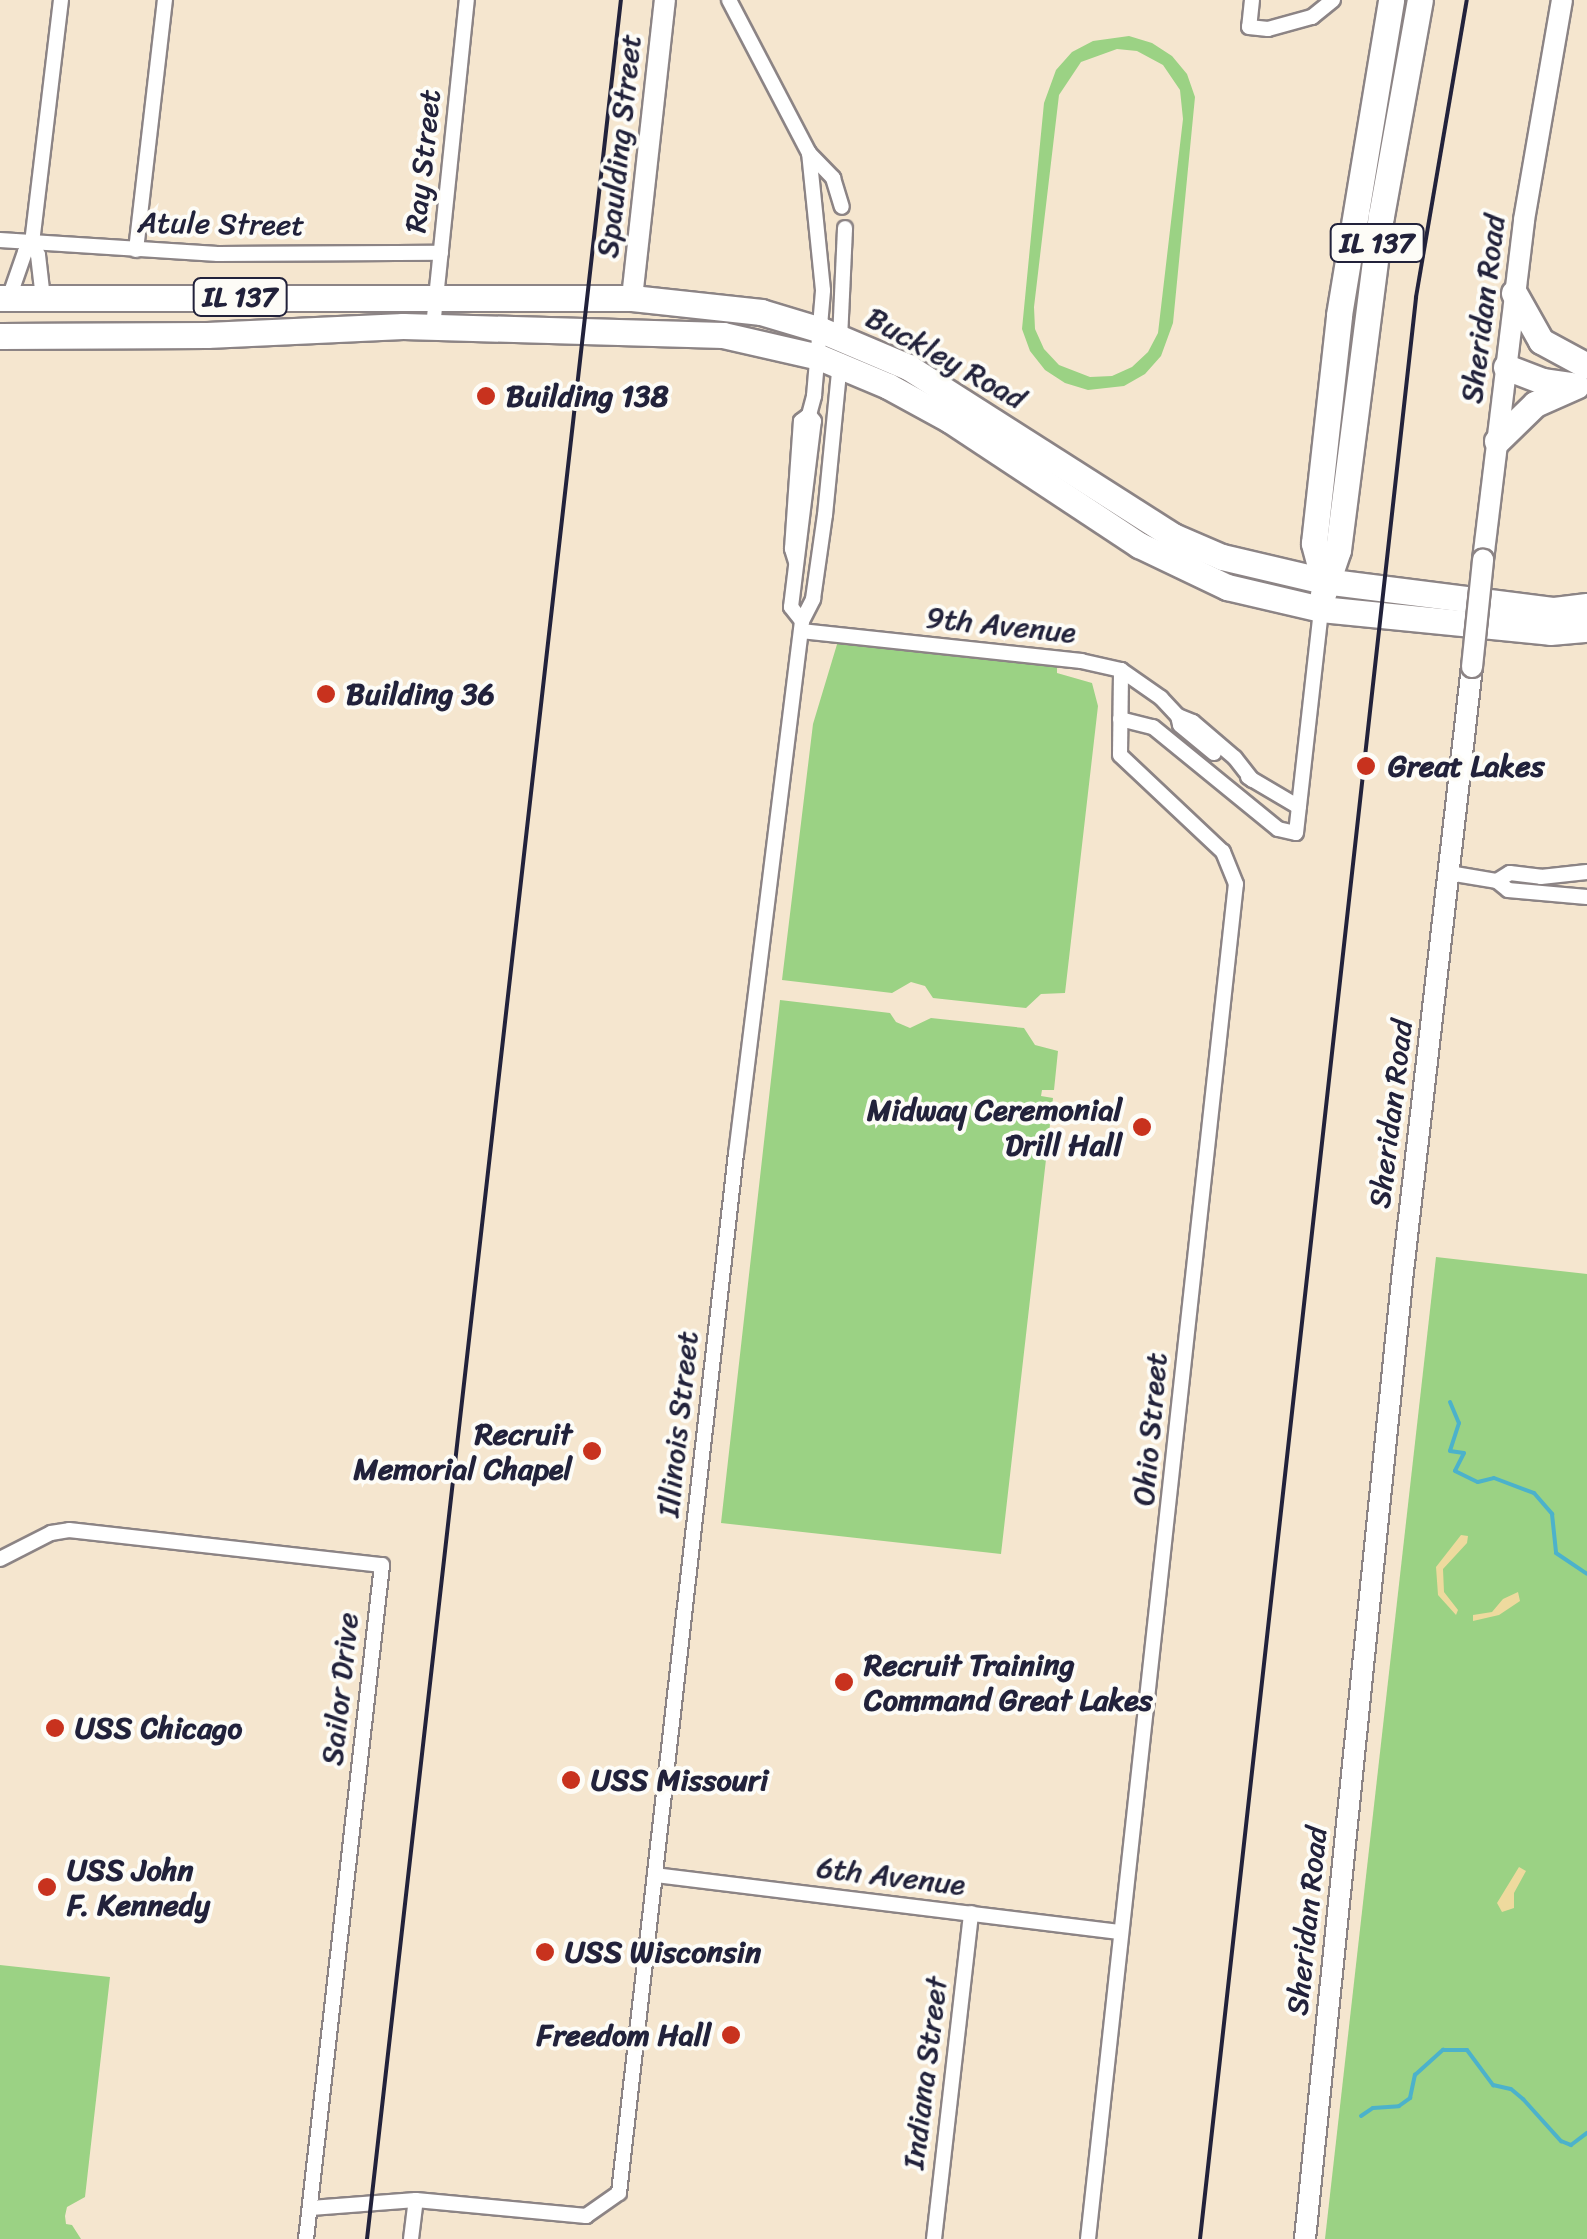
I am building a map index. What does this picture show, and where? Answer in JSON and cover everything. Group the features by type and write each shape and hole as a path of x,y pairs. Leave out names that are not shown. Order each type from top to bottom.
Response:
{"highway":[{"name":"IL 137","path":"1324,581 1314,543 1339,315 1391,0"},
{"name":"IL 137","path":"1320,609 1324,581 1338,550 1381,216 1420,0"},
{"path":"1514,293 1543,343 1584,377"},
{"name":"Buckley Road","path":"4,298 632,298 716,304 831,333 962,397 1190,544 1244,564 1324,581 1554,610 1587,606"},
{"name":"Buckley Road","path":"0,336 433,327 694,332 830,361 941,414 1171,564 1227,587 1320,609 1550,632 1587,629"},
{"path":"1506,366 1542,381 1584,377"},
{"path":"1497,441 1536,404 1584,377"}],"main road":[{"name":"Spaulding Street","path":"632,298 665,0"},
{"name":"Sheridan Road","path":"1305,2239 1402,1280 1483,560 1514,293 1562,0"}],"street":[{"path":"43,298 38,255 32,243 62,0"},
{"path":"136,250 166,0"},
{"name":"Ray Street","path":"433,327 467,0"},
{"path":"729,0 808,153 833,178 842,207"},
{"path":"1252,0 1249,26 1268,29 1302,22 1333,0"},
{"path":"808,153 831,333"},
{"path":"831,333 845,228"},
{"name":"Atule Street","path":"0,240 136,250 441,254"},
{"path":"4,298 24,252 32,243"},
{"name":"Illinois Street","path":"416,2200 586,2216 619,2192 734,1170 801,626 813,600 831,333"},
{"name":"Illinois Street","path":"801,626 791,607 801,421 809,414 830,361 831,333"},
{"path":"1120,719 1154,728 1278,828 1296,833 1320,609"},
{"name":"9th Avenue","path":"801,626 1081,661 1121,670 1235,758 1252,780 1299,807"},
{"name":"Ohio Street","path":"1088,2239 1236,884 1224,852 1125,762 1118,750 1121,670"},
{"path":"1497,881 1510,873 1542,876 1587,872"},
{"path":"1450,873 1497,881 1508,890 1587,898"},
{"name":"Sailor Drive","path":"0,1559 52,1533 70,1530 382,1565 306,2239"},
{"name":"6th Avenue","path":"655,1875 1121,1932"},
{"name":"Indiana Street","path":"934,2239 971,1913"},
{"path":"311,2208 416,2200 412,2239"}],"green space":[{"path":"1129,36 1152,43 1172,56 1187,74 1195,97 1173,323 1161,356 1145,374 1124,386 1088,390 1065,383 1045,370 1030,351 1022,329 1044,103 1056,70 1072,52 1093,41","holes":["1117,49 1137,51 1163,65 1180,90 1183,119 1158,333 1148,352 1132,367 1112,376 1090,377 1059,365 1044,349 1035,329 1034,307 1059,95 1081,62"]},
{"path":"838,641 1057,666 1057,673 1092,683 1098,706 1065,993 1041,994 1026,1008 933,998 925,986 911,982 892,993 782,980 813,724"},
{"path":"780,1000 890,1013 896,1022 910,1028 931,1018 1024,1028 1035,1045 1058,1051 1054,1090 1042,1090 1041,1096 1053,1098 1001,1554 721,1523"},
{"path":"1436,1257 1587,1274 1587,2239 1325,2239"},
{"path":"0,1965 110,1977 85,2197 67,2207 65,2216 66,2224 72,2225 81,2239 0,2239"}],"sand":[{"path":"1461,1535 1468,1536 1467,1543 1443,1569 1444,1592 1458,1610 1456,1615 1438,1595 1436,1567"},
{"path":"1518,1592 1520,1601 1499,1615 1473,1621 1473,1615 1492,1612 1503,1599"},
{"path":"1519,1867 1526,1871 1514,1893 1514,1908 1502,1912 1497,1903"}],"waterway":[{"path":"1450,1402 1459,1423 1450,1451 1464,1453 1455,1471 1478,1482 1494,1478 1534,1493 1552,1514 1556,1553 1587,1574"},
{"path":"1361,2116 1373,2108 1399,2106 1410,2098 1415,2075 1443,2050 1467,2050 1493,2085 1511,2089 1561,2141 1571,2145 1587,2133"}],"railway":[{"path":"367,2239 621,0"},
{"path":"1200,2239 1416,297 1467,0"}],"place":[{"name":"Building 138","path":"486,396"},
{"name":"Building 36","path":"326,694"},
{"name":"Great Lakes","path":"1366,766"},
{"name":"Midway Ceremonial Drill Hall","path":"1142,1127"},
{"name":"Recruit Memorial Chapel","path":"592,1451"},
{"name":"Recruit Training Command Great Lakes","path":"844,1682"},
{"name":"USS Chicago","path":"55,1728"},
{"name":"USS Missouri","path":"571,1780"},
{"name":"USS John F. Kennedy","path":"47,1887"},
{"name":"USS Wisconsin","path":"545,1952"},
{"name":"Freedom Hall","path":"731,2035"}]}
